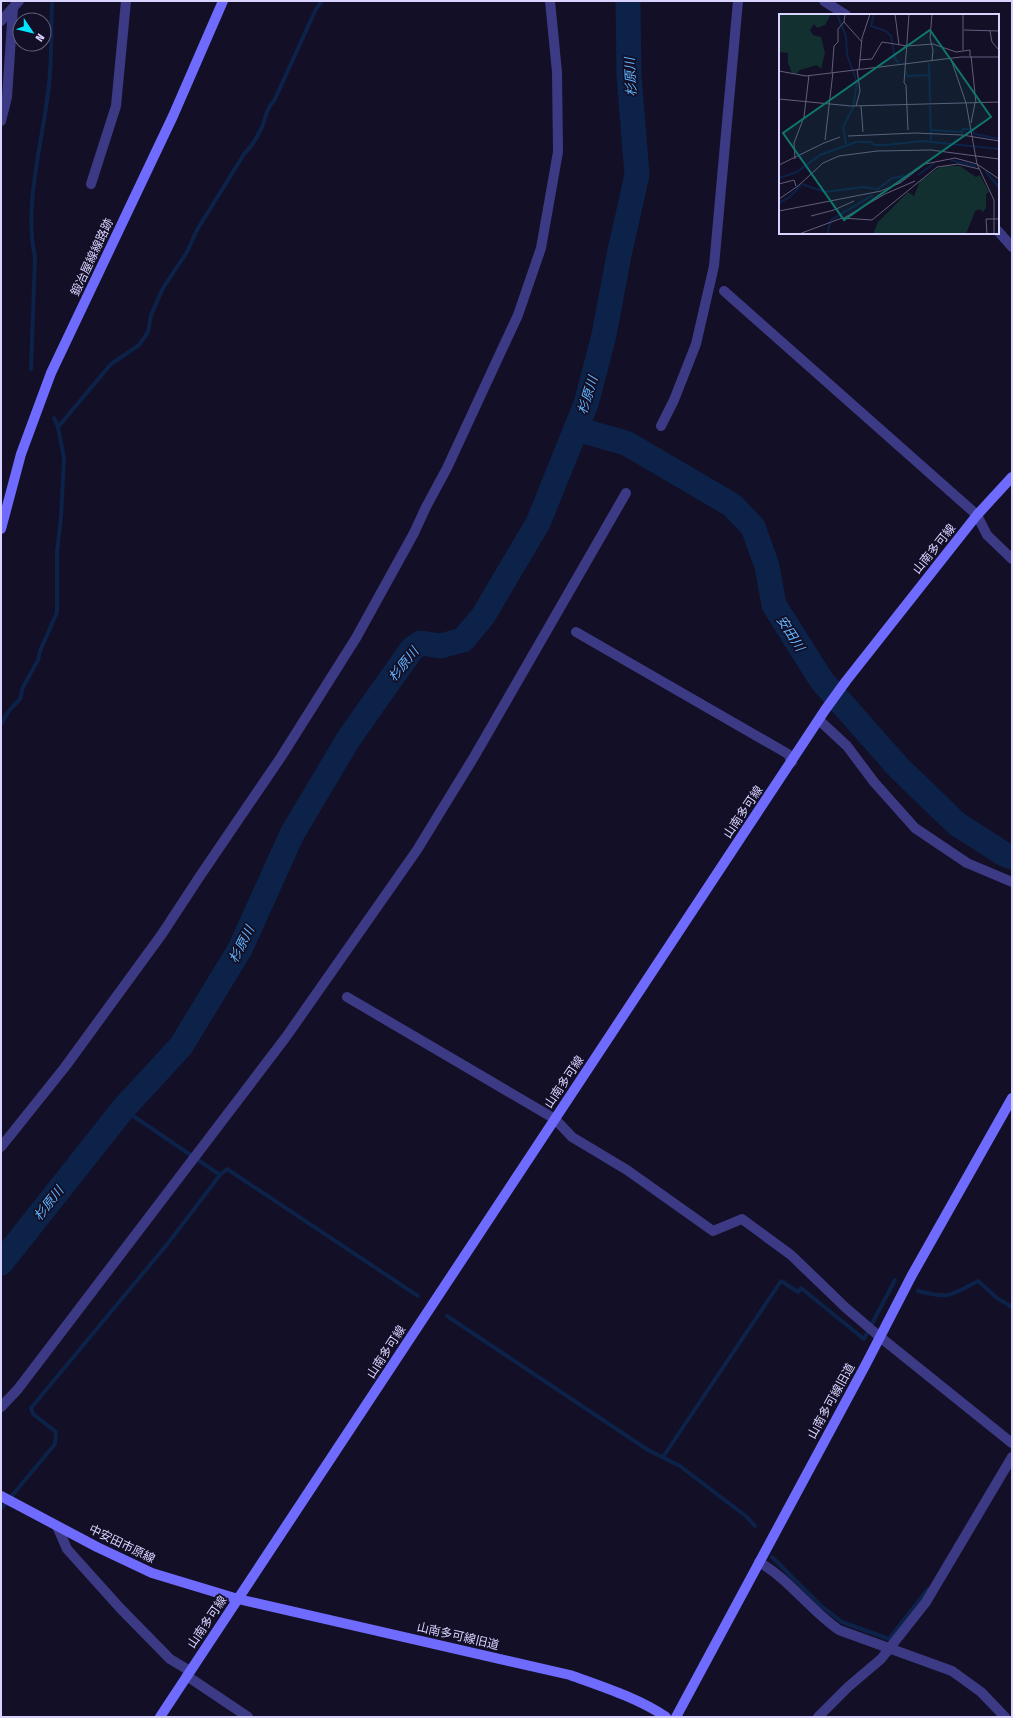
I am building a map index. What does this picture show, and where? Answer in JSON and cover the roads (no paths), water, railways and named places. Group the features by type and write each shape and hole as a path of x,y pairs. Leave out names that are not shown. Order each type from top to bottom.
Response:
{"main road":[{"name":"鍛冶屋線線路跡","path":"1,529 21,454 52,373 173,116 223,1"},
{"name":"山南多可線","path":"160,1717 825,710 846,681 978,515 1012,477"},
{"name":"山南多可線旧道","path":"676,1717 912,1275 1012,1098"},
{"name":"中安田市原線","path":"3,1497 56,1526 152,1573 238,1599"},
{"name":"山南多可線旧道","path":"238,1599 570,1675 614,1691 657,1711 666,1717"}],"street":[{"path":"91,184 116,106 126,1"},
{"path":"1,1147 65,1067 162,934 281,757 356,638 414,533 447,468 518,315 541,248 558,152 557,72 550,1"},
{"path":"661,426 674,400 696,344 714,266 738,1"},
{"path":"824,1 844,14"},
{"path":"1,20 16,4"},
{"path":"1,121 7,96 16,4"},
{"path":"999,232 1012,247"},
{"path":"724,291 978,515 987,535 1012,560"},
{"path":"1,1408 18,1389 286,1037 417,850 478,751 626,494"},
{"path":"576,632 788,754 792,762"},
{"path":"819,720 847,746 874,782 915,828 967,863 1012,882"},
{"path":"347,997 555,1119 572,1137 627,1170 713,1231 742,1219 791,1255 846,1308 880,1337 1012,1442"},
{"path":"818,1717 848,1687 881,1659 888,1648 926,1602 1012,1457"},
{"path":"56,1526 67,1549 120,1608 170,1659 248,1717"},
{"path":"758,1562 770,1569 827,1622 839,1630 888,1648 916,1656 952,1671 982,1692 1005,1717"}],"waterway":[{"path":"31,369 35,257 31,215 49,84 52,1"},
{"path":"58,427 111,364 139,345 148,332 151,315 163,288 187,252 197,230 244,154 256,138 316,9 322,1"},
{"name":"杉原川","path":"1,1263 123,1109 181,1046 240,949 292,834 349,738 412,649 421,643 440,646 463,640 483,616 538,523 586,404 604,335 619,255 637,175 629,75 628,1"},
{"path":"2,723 8,712 20,699 23,687 38,660 40,651 57,612 57,552 61,517 64,458 58,427 54,418"},
{"name":"安田川","path":"576,429 626,443 732,505 753,527 767,566 774,605 822,681 899,768 957,824 1004,854 1012,857"},
{"path":"123,1109 220,1175 227,1169 418,1296"},
{"path":"1,1509 55,1444 56,1432 33,1414 31,1408 169,1242 220,1175"},
{"path":"663,1457 781,1281 798,1292 801,1288 864,1339 895,1280"},
{"path":"918,1291 937,1295 950,1295 978,1281 997,1298 1012,1307"},
{"path":"447,1316 648,1450 680,1466 747,1517 755,1526"},
{"path":"772,1557 820,1605 842,1622 889,1639 928,1589"}]}
